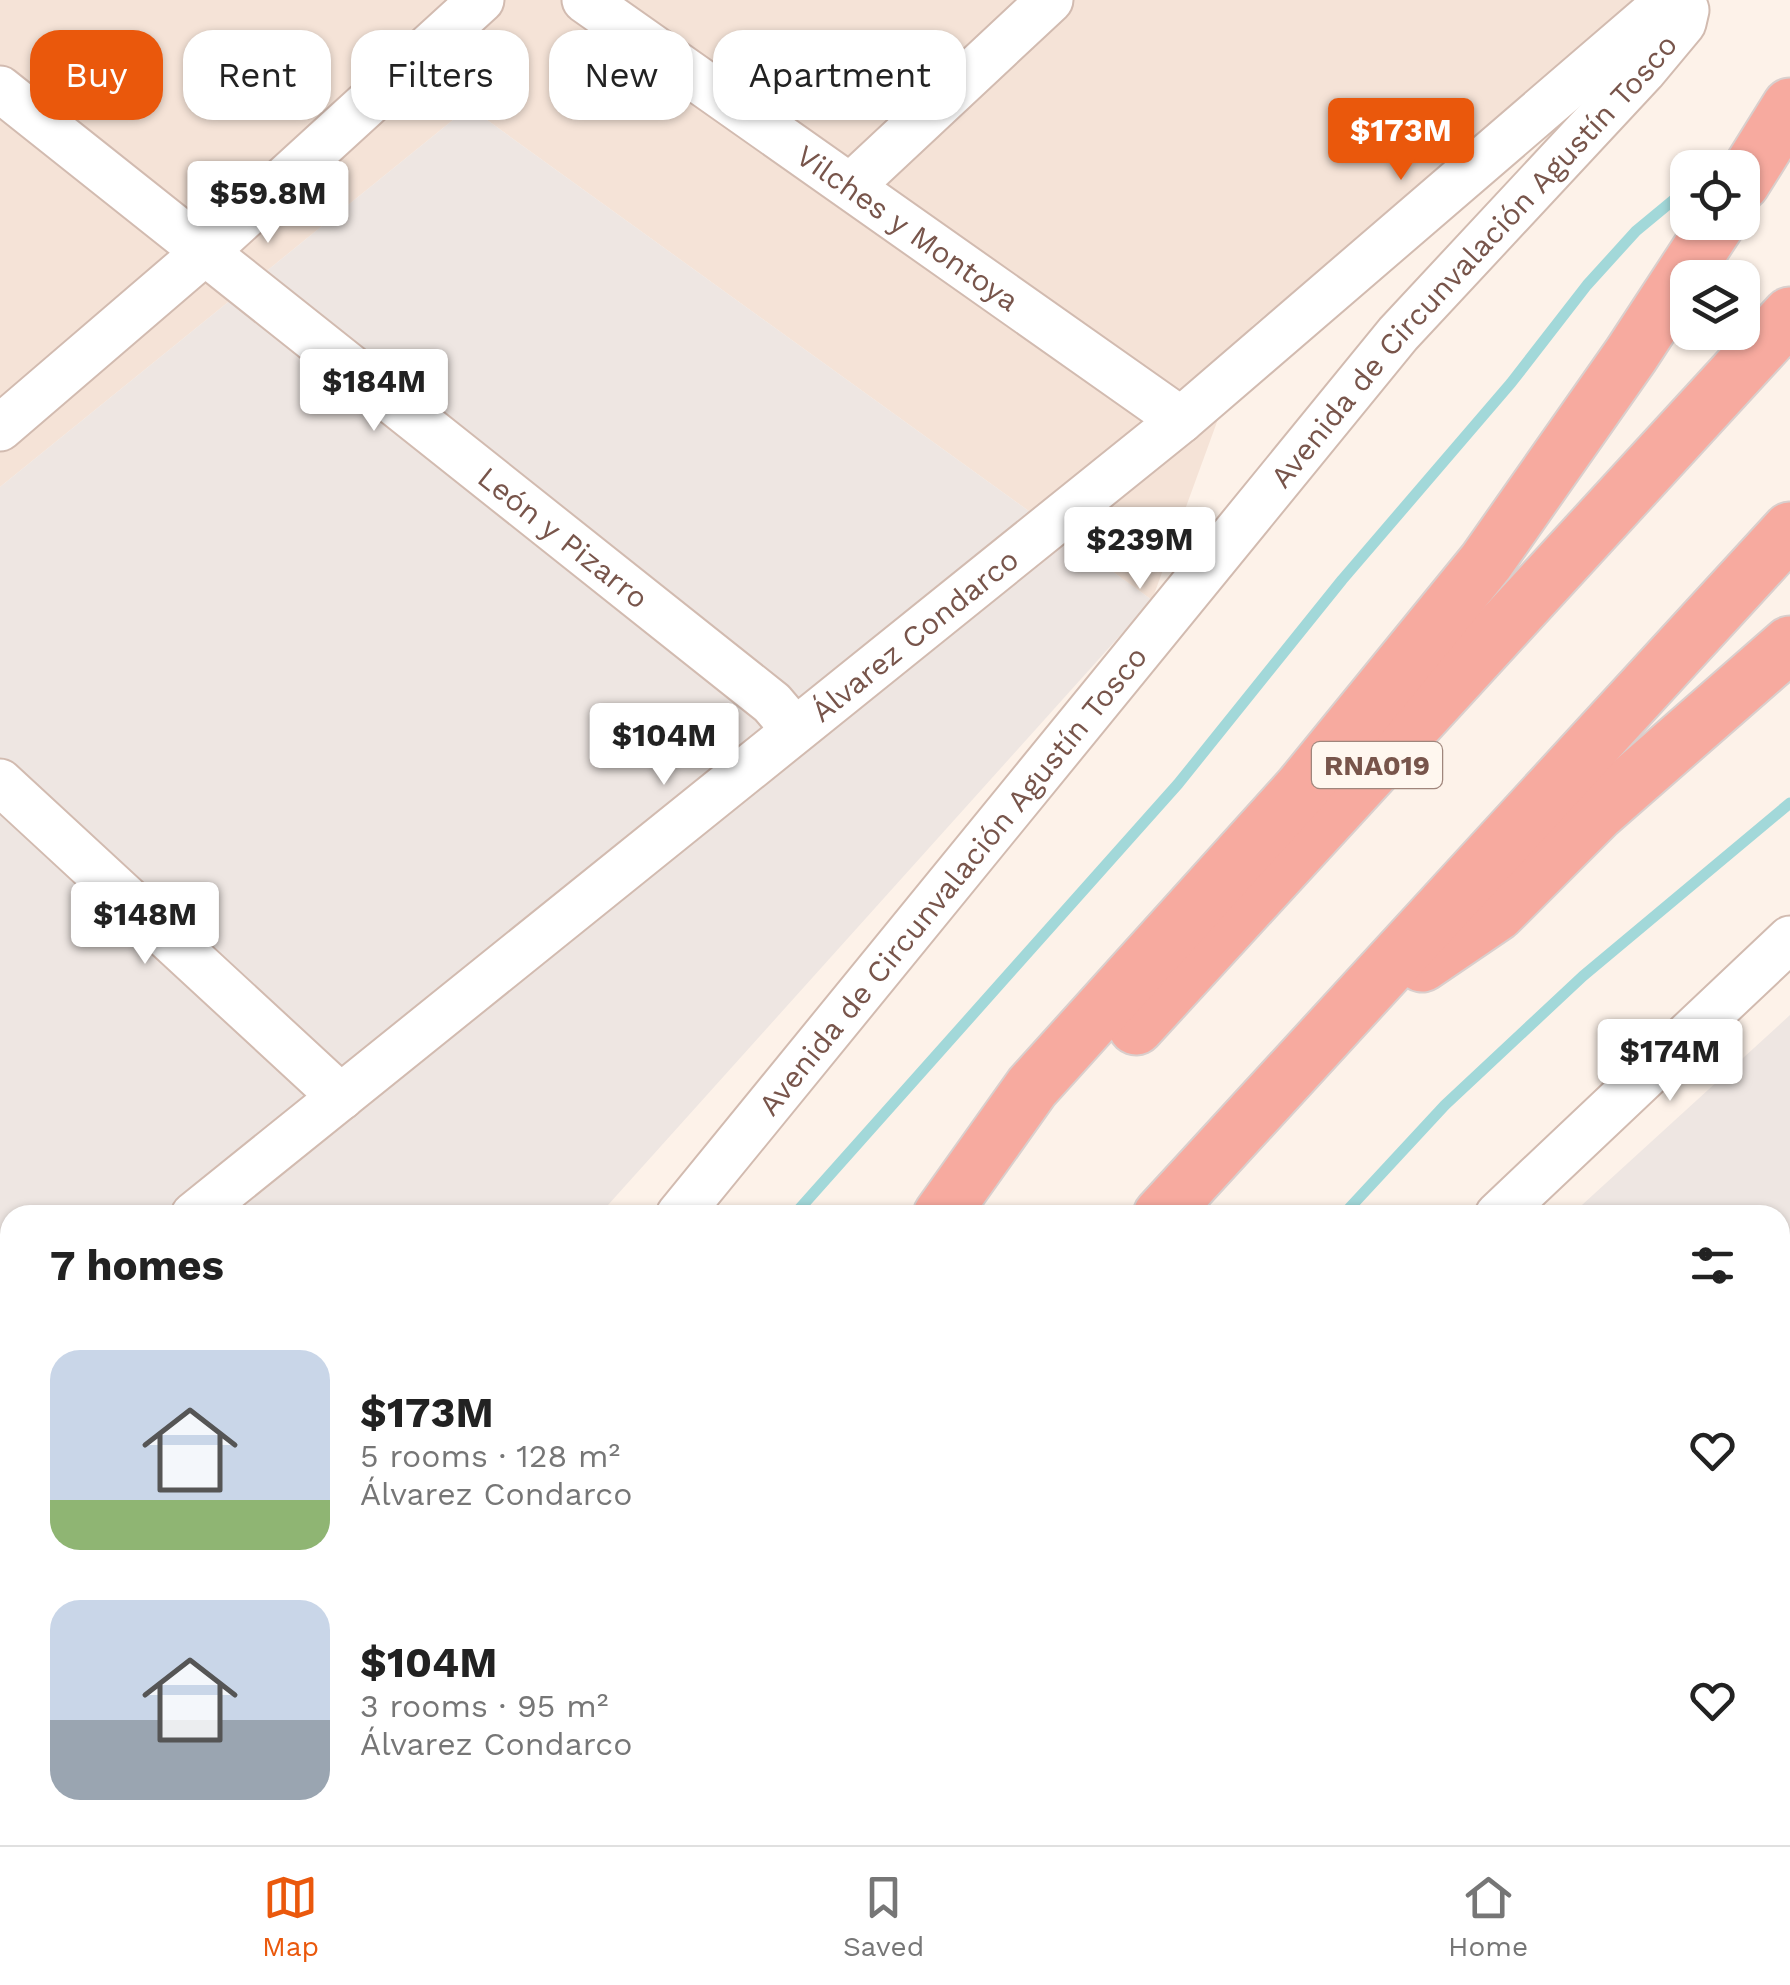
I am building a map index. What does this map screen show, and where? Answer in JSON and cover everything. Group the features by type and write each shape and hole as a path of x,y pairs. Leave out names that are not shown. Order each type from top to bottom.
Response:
{"highway":[{"path":"1760,154 1790,106"},
{"path":"947,1205 1032,1088 1302,788 1486,562 1632,354 1706,240"},
{"name":"RNA019","path":"972,1205 1790,314"},
{"path":"1170,1205 1790,530"},
{"path":"1342,1020 1496,913 1598,812 1790,644"}],"street":[{"path":"0,428 206,252 482,0"},
{"name":"Vilches y Montoya","path":"585,0 1181,420"},
{"path":"850,186 1050,0"},
{"name":"Álvarez Condarco","path":"207,1205 1181,420 1669,0"},
{"name":"Avenida de Circunvalación Agustín Tosco","path":"687,1205 1398,334 1643,72 1683,22 1686,10 1682,0"},
{"name":"León y Pizarro","path":"0,88 772,704 795,730"},
{"path":"0,782 342,1097"},
{"path":"1509,1205 1790,939"}],"shaded area":[{"path":"0,0 1642,0 1252,326 1152,600 487,120 529,120 529,30 351,30 351,120 453,120 0,487"},
{"path":"453,120 487,120 1152,600 608,1205 0,1205 0,487"},
{"path":"1790,1015 1790,1205 1582,1205"}],"waterway":[{"path":"803,1205 1178,784 1342,580 1511,383 1587,285 1636,231 1670,203"},
{"path":"1352,1205 1445,1105 1583,976 1790,803"}]}
